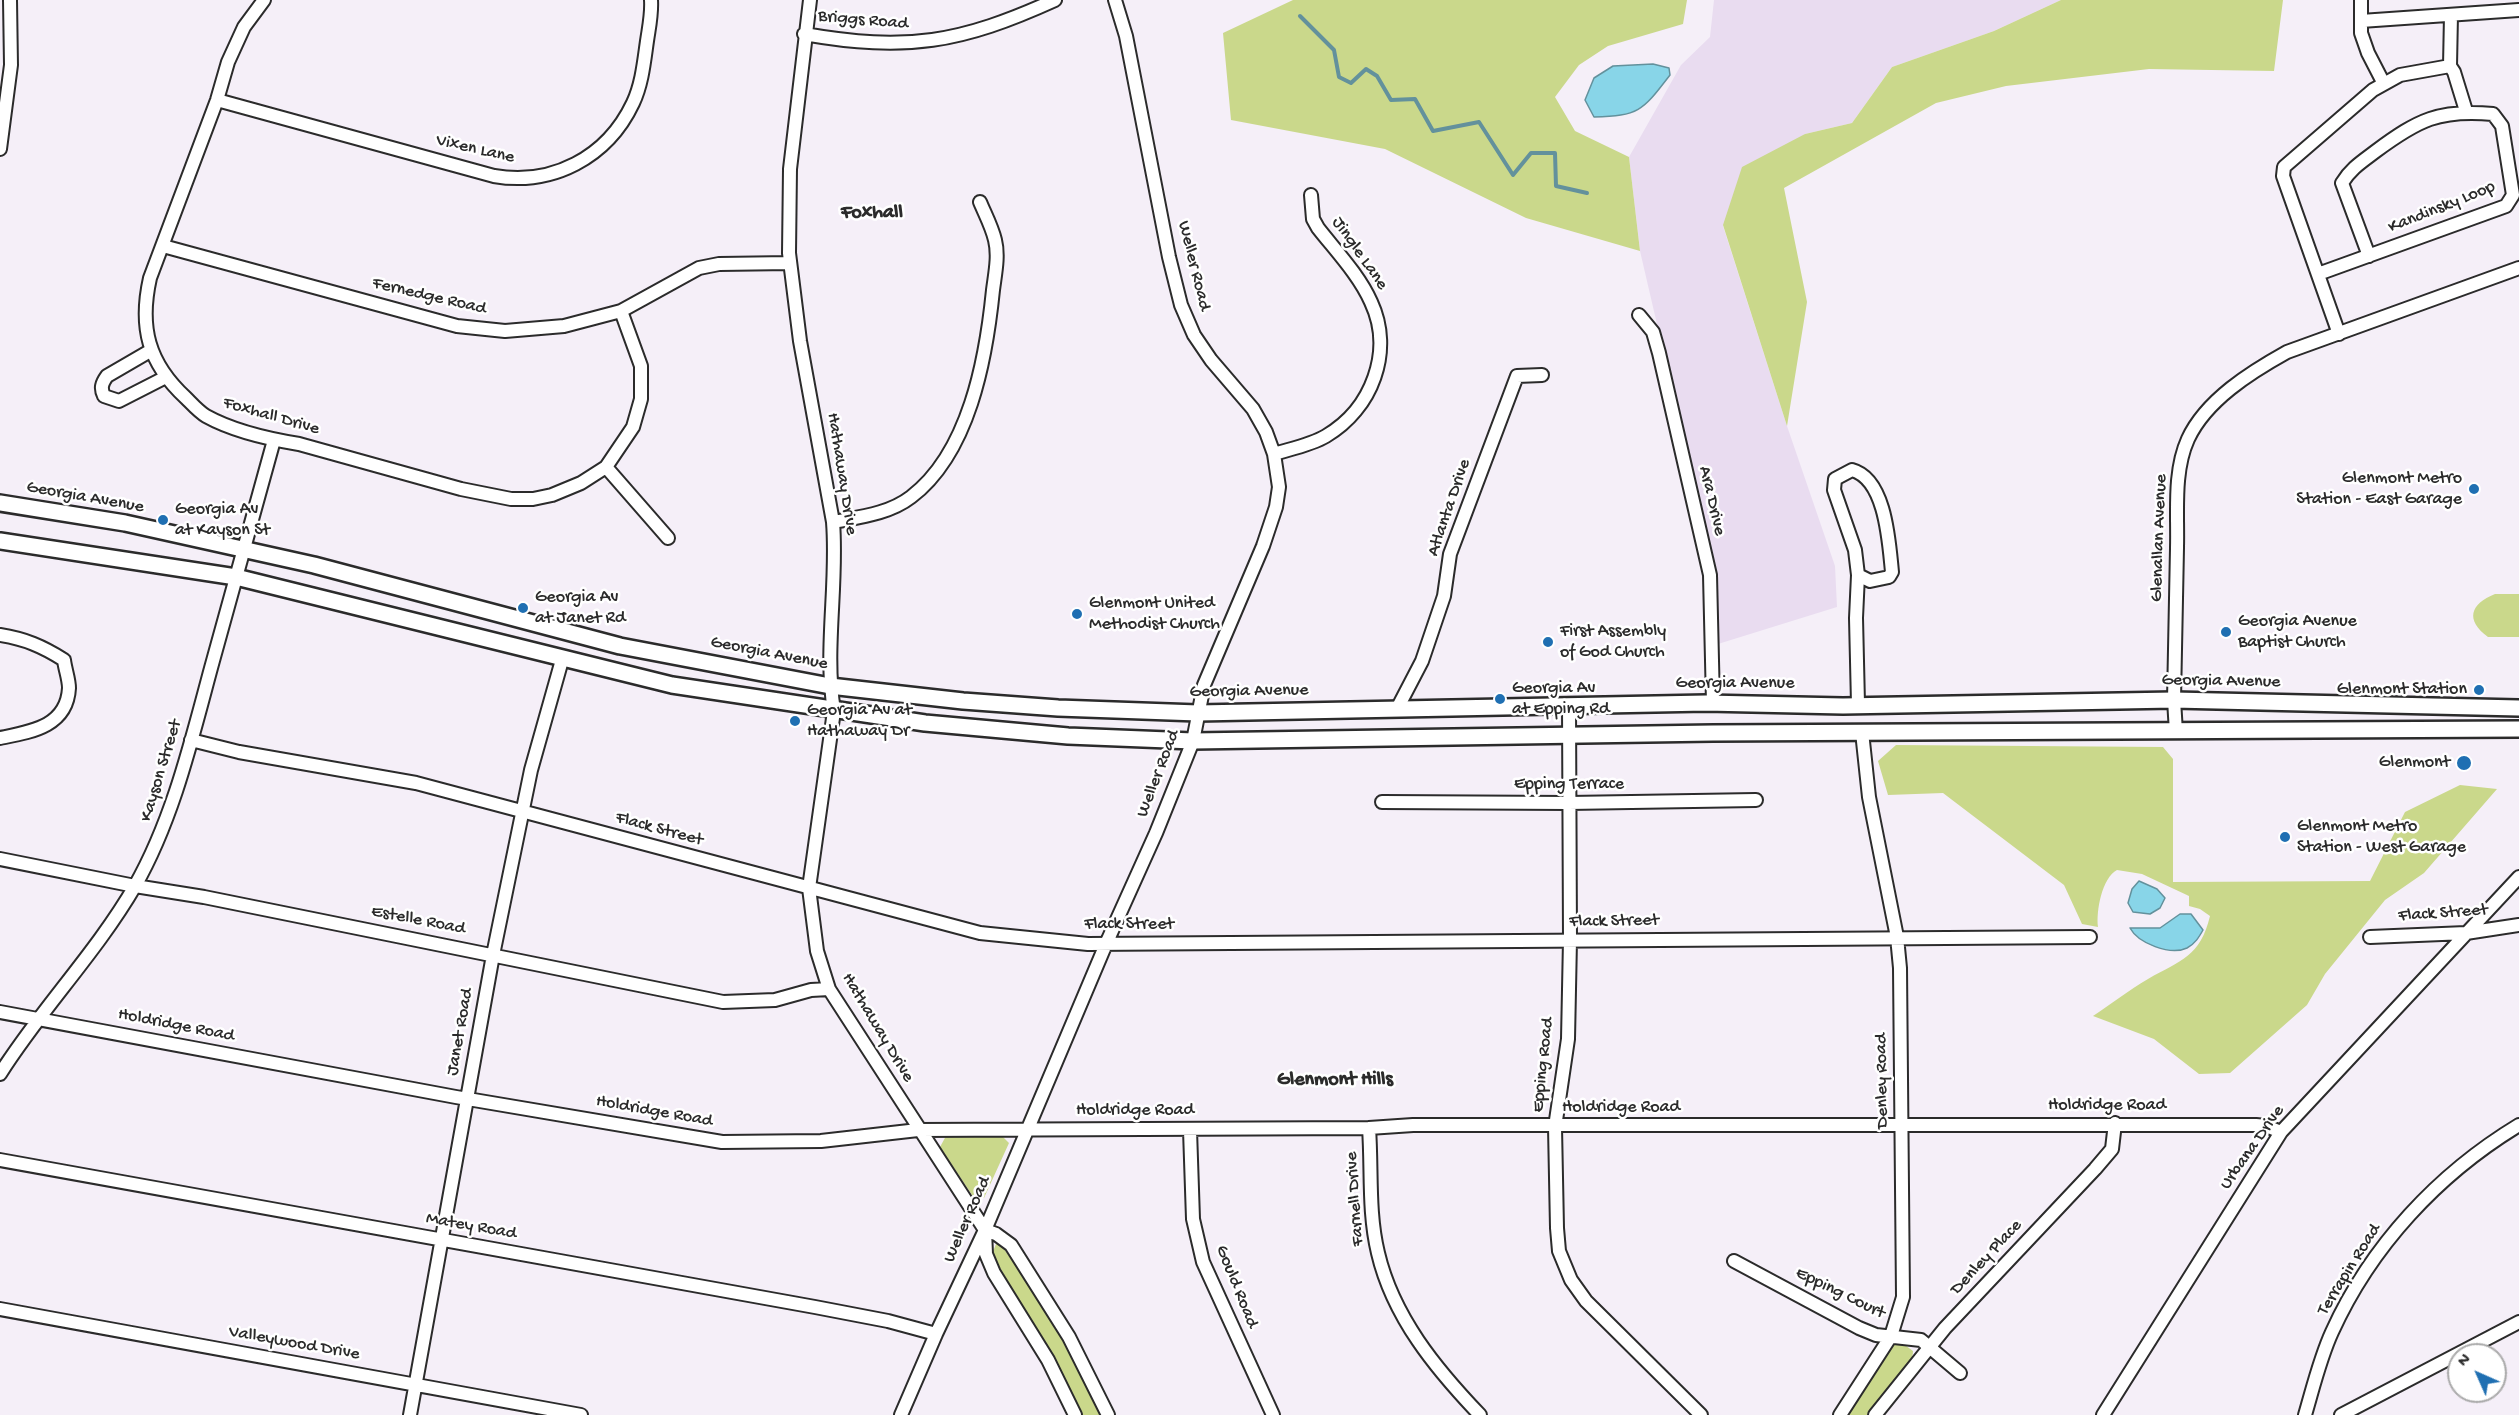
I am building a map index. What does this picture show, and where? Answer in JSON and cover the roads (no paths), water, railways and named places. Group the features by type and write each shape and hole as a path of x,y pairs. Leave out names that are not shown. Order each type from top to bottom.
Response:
{"main road":[{"name":"Georgia Avenue","path":"0,503 125,523 314,564 620,646 830,686 963,701 1058,708 1198,713 1713,703 1858,704 2174,700 2519,708"},
{"path":"0,541 236,577 562,660 672,685 925,723 1056,735 1193,741 1862,732 2519,729"}],"street":[{"path":"0,149 11,65 10,0"},
{"name":"Foxhall Drive","path":"264,0 244,27 228,62 217,100 150,278 145,299 145,319 150,351 166,377 205,415 274,440 299,444 460,489 511,499 532,499 552,495 581,483 606,467 633,428 640,399 641,366 621,311"},
{"name":"Vixen Lane","path":"217,100 494,176 515,179 546,176 569,169 603,146 622,122 633,103 642,77 651,0"},
{"name":"Hathaway Drive","path":"810,0 804,34 790,169 790,263 800,341 833,522 835,550 830,686 834,711 809,888 817,951 829,989 918,1131 985,1230 986,1254 994,1273 1048,1360 1075,1415"},
{"name":"Briggs Road","path":"804,34 886,45 917,44 954,38 1007,22 1055,0"},
{"name":"Weller Road","path":"901,1415 985,1230 1106,944 1156,833 1193,741 1204,685 1263,546 1276,507 1279,486 1274,454 1266,432 1253,410 1211,360 1194,335 1181,305 1126,36 1115,0"},
{"path":"2361,0 2361,33 2368,53 2384,84"},
{"path":"2361,21 2519,10"},
{"path":"2451,15 2450,66 2466,111"},
{"path":"2339,334 2283,176 2284,167 2373,90 2400,75 2450,66"},
{"name":"Kandinsky Loop","path":"2318,274 2369,256 2506,206 2513,195 2502,126 2493,114 2466,111 2415,124 2349,171 2342,183 2369,256"},
{"name":"Jingle Lane","path":"1274,454 1324,437 1348,420 1371,389 1379,362 1381,340 1371,302 1361,284 1318,228 1313,219 1311,195"},
{"path":"833,522 874,515 909,499 932,479 950,452 972,399 988,334 996,250 995,241 980,202"},
{"name":"Fernedge Road","path":"162,246 457,326 505,331 564,326 621,311 699,268 719,264 790,263"},
{"name":"Glenallan Avenue","path":"2176,732 2174,700 2178,495 2181,460 2189,438 2212,408 2231,389 2258,369 2287,352 2519,268"},
{"name":"Ara Drive","path":"1640,315 1653,332 1659,353 1710,575 1713,703"},
{"path":"150,351 107,376 102,382 101,390 104,396 120,402 166,377"},
{"name":"Atlanta Drive","path":"1397,709 1422,661 1444,596 1450,554 1517,376 1542,375"},
{"name":"Kayson Street","path":"0,1074 103,935 135,886 163,832 191,740 274,440"},
{"path":"606,467 668,538"},
{"path":"1858,575 1870,581 1889,577 1892,572 1888,529 1881,507 1870,481 1861,472 1852,470 1835,479 1834,490 1855,550 1858,575 1856,618 1858,704"},
{"path":"0,635 40,645 64,660 69,687 65,705 55,721 39,730 0,738"},
{"name":"Janet Road","path":"410,1415 493,955 531,770 562,660"},
{"name":"Epping Road","path":"1569,706 1568,1039 1555,1127 1559,1251 1571,1280 1586,1301 1701,1415"},
{"name":"Denley Road","path":"1840,1415 1891,1336 1903,1297 1900,969 1897,937 1869,797 1862,732"},
{"name":"Flack Street","path":"191,740 239,752 416,783 981,933 1088,944 2090,937"},
{"name":"Epping Terrace","path":"1382,802 1569,803 1756,800"},
{"name":"Estelle Road","path":"0,859 135,886 204,897 723,1002 775,1000 811,990 829,989"},
{"name":"Urbana Drive","path":"2103,1415 2281,1132 2519,877"},
{"name":"Flack Street","path":"2370,937 2466,933 2519,925"},
{"name":"Holdridge Road","path":"0,1012 467,1099 723,1142 821,1141 918,1131 1027,1128 1190,1130 1369,1128 1413,1125 1555,1127 2115,1123 2256,1125 2281,1132"},
{"name":"Denley Place","path":"1875,1415 1945,1328 2095,1170 2112,1149 2115,1123"},
{"name":"Terrapin Road","path":"2305,1415 2331,1333 2368,1268 2402,1223 2443,1179 2491,1142 2519,1125"},
{"name":"Farnell Drive","path":"1369,1128 1372,1214 1378,1253 1388,1284 1407,1325 1446,1380 1480,1415"},
{"name":"Gould Road","path":"1190,1130 1193,1219 1203,1262 1273,1415"},
{"name":"Matey Road","path":"0,1160 825,1309 888,1321 936,1334"},
{"name":"Hathaway Drive","path":"985,1230 996,1234 1011,1245 1069,1337 1108,1415"},
{"name":"Epping Court","path":"1734,1261 1859,1328 1876,1335 1921,1340 1960,1373"},
{"name":"Valleywood Drive","path":"0,1309 581,1415"},
{"path":"2341,1415 2519,1322"}],"water":[{"path":"1653,64 1669,68 1670,75 1646,103 1639,109 1621,115 1594,117 1585,100 1594,78 1613,66"},
{"path":"2139,881 2157,889 2165,898 2160,908 2150,914 2133,912 2128,903 2132,889"},
{"path":"2180,914 2191,914 2203,930 2192,944 2180,950 2155,947 2140,939 2130,928 2160,928"}],"waterway":[{"path":"1300,16 1334,50 1339,77 1351,83 1366,69 1377,76 1391,100 1415,99 1433,131 1479,122 1513,175 1531,153 1555,153 1556,186 1587,193"}],"place":[{"name":"Glenmont Metro Station - East Garage","path":"2474,489"},
{"name":"Georgia Av at Kayson St","path":"163,520"},
{"name":"Georgia Av at Janet Rd","path":"523,608"},
{"name":"Glenmont United Methodist Church","path":"1077,614"},
{"name":"Georgia Avenue Baptist Church","path":"2226,632"},
{"name":"First Assembly of God Church","path":"1548,642"},
{"name":"Glenmont Station","path":"2479,690"},
{"name":"Georgia Av at Epping Rd","path":"1500,699"},
{"name":"Georgia Av at Hathaway Dr","path":"795,721"},
{"name":"Glenmont","path":"2464,763"},
{"name":"Glenmont Metro Station - West Garage","path":"2285,837"}],"district":[{"name":"Foxhall","path":"872,214"},
{"name":"Glenmont Hills","path":"1335,1081"}]}
